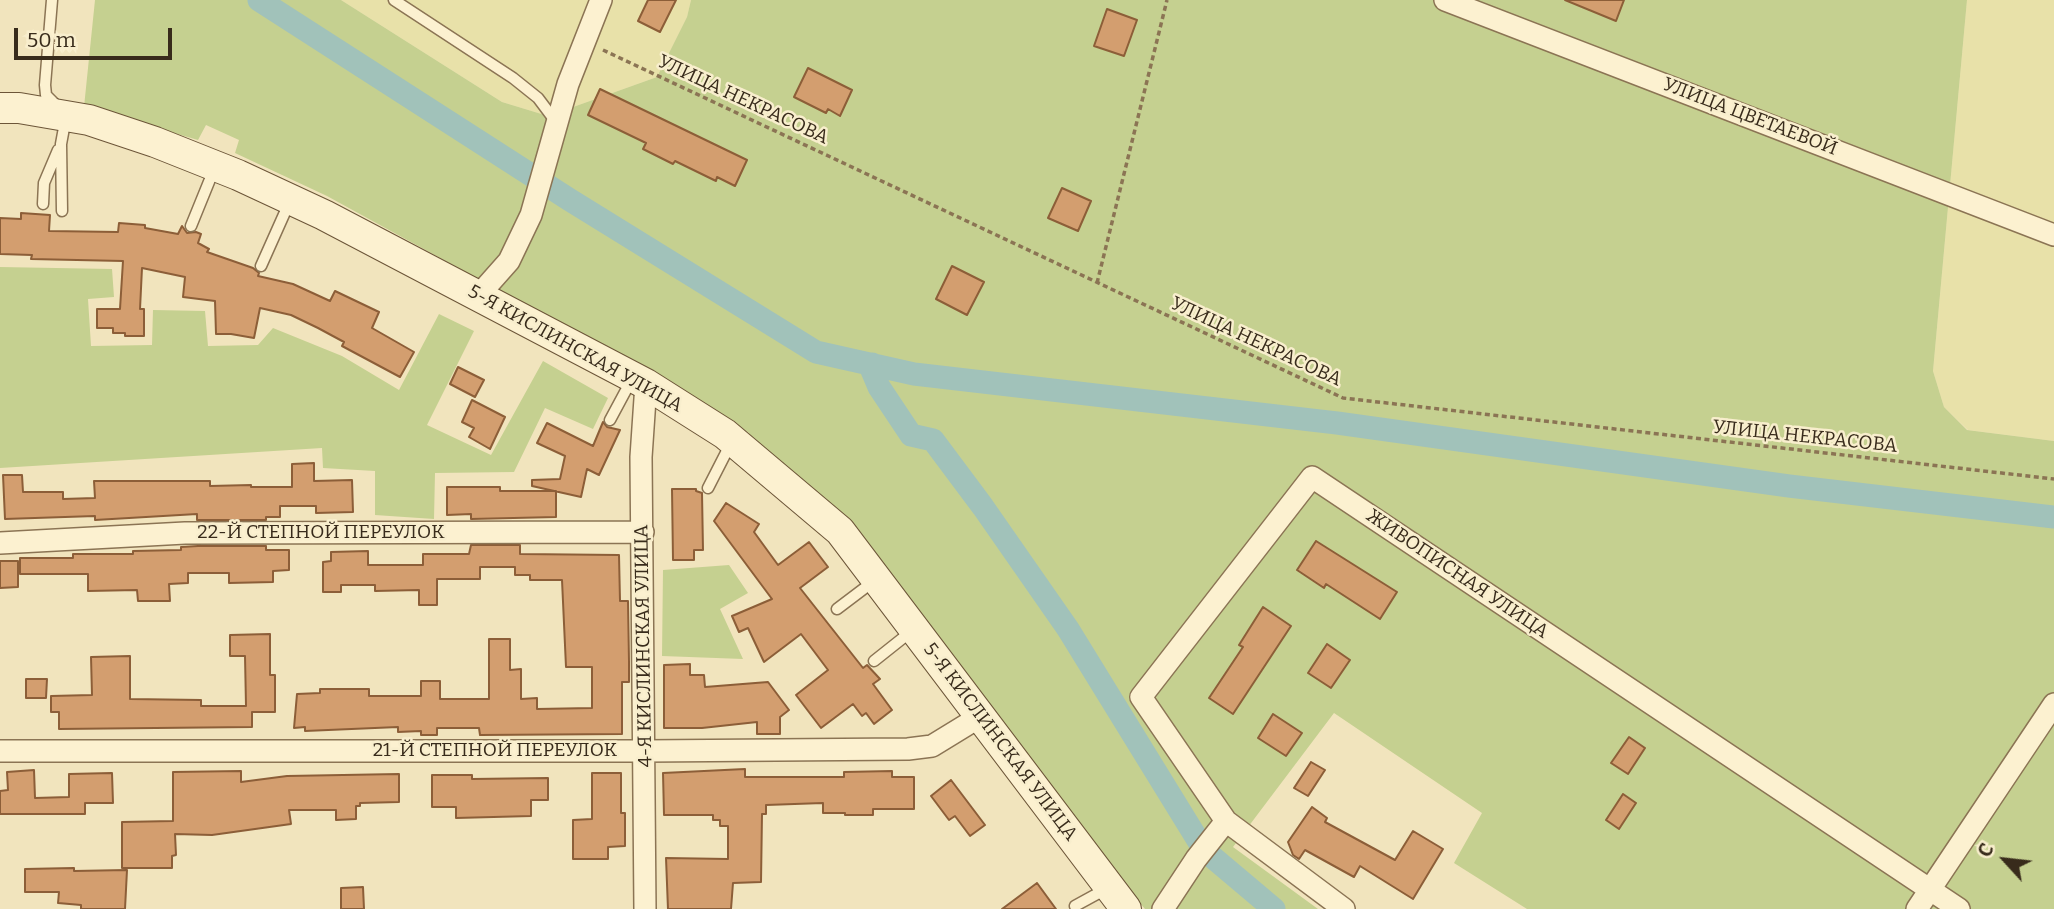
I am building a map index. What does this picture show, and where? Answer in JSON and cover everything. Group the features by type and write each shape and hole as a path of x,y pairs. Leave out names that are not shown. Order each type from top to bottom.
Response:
{"street":[{"path":"478,296 509,261 531,215 556,122 601,0"},
{"name":"УЛИЦА ЦВЕТАЕВОЙ","path":"1445,0 2054,235"},
{"name":"5-Я КИСЛИНСКАЯ УЛИЦА","path":"0,107 19,108 68,126 155,142 291,199 640,381 733,440 840,531 843,545 876,579 915,629 1118,898"},
{"name":"4-Я КИСЛИНСКАЯ УЛИЦА","path":"640,381 645,909"},
{"name":"ЖИВОПИСНАЯ УЛИЦА","path":"1226,821 1142,697 1312,477 1959,909"},
{"name":"22-Й СТЕПНОЙ ПЕРЕУЛОК","path":"0,542 185,533 643,532"},
{"path":"1917,909 2054,704"},
{"name":"21-Й СТЕПНОЙ ПЕРЕУЛОК","path":"0,751 908,749 933,746 981,716"},
{"path":"1163,909 1196,859 1226,821 1344,909"}],"lane":[{"path":"52,0 45,85 46,95 68,126 62,211"},
{"path":"394,0 513,78 538,99 556,122"},
{"path":"43,204 44,183 68,126"},
{"path":"191,226 215,166"},
{"path":"261,265 291,199"},
{"path":"610,420 640,381"},
{"path":"708,488 733,440"},
{"path":"837,609 876,579"},
{"path":"874,661 915,629"},
{"path":"1075,906 1118,898"}],"path":[{"path":"1097,283 1167,0"},
{"name":"УЛИЦА НЕКРАСОВА","path":"585,42 1343,398 2054,479"}],"shaded area":[{"path":"341,0 691,0 687,17 657,77 548,116 502,102"},
{"path":"1967,0 2054,0 2054,441 1968,430 1944,407 1933,371"}],"green space":[{"path":"95,0 341,0 502,102 548,116 657,77 687,17 691,0 1967,0 1933,371 1944,407 1967,430 2054,441 2054,909 1527,909 1454,863 1482,813 1334,713 1233,847 1318,909 1145,909 746,442 749,433 617,355 327,196 235,153 239,140 206,125 198,140 84,107"},
{"path":"0,267 112,269 114,297 88,299 91,346 152,345 153,310 205,311 208,346 258,345 273,328 342,356 399,390 439,314 474,331 427,425 491,455 543,361 608,398 593,429 545,408 514,472 435,473 434,519 375,515 375,471 323,468 322,448 0,468"},
{"path":"729,565 748,593 720,609 743,659 662,656 663,570"}],"building":[{"path":"648,0 676,0 660,32 638,21"},
{"path":"1565,0 1624,0 1616,21"},
{"path":"1107,9 1137,20 1124,56 1094,46"},
{"path":"808,68 852,90 840,116 828,109 826,113 794,97"},
{"path":"600,89 747,160 735,186 717,177 716,181 675,161 673,164 643,149 646,143 588,115"},
{"path":"1062,188 1091,201 1078,231 1048,218"},
{"path":"21,213 50,215 49,231 118,232 119,223 145,225 145,228 178,234 182,226 187,233 201,234 198,243 209,249 207,252 253,268 259,273 258,276 293,284 330,301 335,291 379,312 372,328 414,352 400,377 342,346 344,342 318,328 291,315 260,308 254,338 216,334 215,301 183,297 185,277 142,268 140,309 144,309 144,336 125,336 125,333 113,333 113,328 97,328 97,309 120,309 123,261 31,259 32,255 0,254 0,218 21,219"},
{"path":"952,266 984,282 967,315 936,299"},
{"path":"458,367 484,380 475,397 450,384"},
{"path":"472,400 505,417 490,449 469,437 474,428 462,422"},
{"path":"603,422 607,427 620,430 599,475 587,469 581,497 532,486 532,480 560,479 565,456 537,443 547,423 593,446"},
{"path":"314,463 314,481 352,480 353,512 316,513 316,506 280,506 280,517 266,517 266,520 197,520 197,514 95,520 95,516 5,519 3,475 22,475 23,492 63,492 63,499 95,498 94,481 210,481 210,486 292,487 292,464"},
{"path":"447,487 556,491 556,517 471,519 471,514 447,515"},
{"path":"672,489 696,489 702,493 703,550 694,550 694,560 673,560"},
{"path":"726,503 759,524 754,532 778,565 809,542 828,567 800,588 863,668 867,665 880,679 873,684 892,710 874,724 866,713 862,716 853,704 821,728 796,695 828,670 801,634 764,662 748,628 739,632 732,616 772,599 714,521"},
{"path":"1316,541 1397,592 1380,619 1326,584 1324,588 1297,570"},
{"path":"471,545 520,545 520,554 619,555 620,601 628,601 629,682 622,682 622,734 480,735 479,728 437,728 437,735 421,735 421,731 398,732 398,727 305,731 305,727 294,728 297,694 320,693 320,689 369,689 369,696 421,696 421,681 440,681 440,699 489,699 489,639 510,639 510,670 521,669 521,699 537,698 537,709 592,708 592,667 566,667 562,580 530,580 530,575 515,575 515,567 480,567 480,579 437,579 437,605 419,605 419,590 375,591 375,585 341,585 341,592 323,592 323,562 331,561 331,552 368,551 368,565 423,565 423,554 469,554"},
{"path":"266,546 266,550 289,550 289,570 273,571 273,582 229,583 229,573 188,573 188,583 169,584 170,601 138,601 137,590 88,591 88,574 20,574 20,558 73,558 73,554 133,554 133,551 181,550 181,547"},
{"path":"0,561 18,561 18,587 0,588"},
{"path":"1263,607 1291,626 1233,714 1209,698 1243,647 1239,645"},
{"path":"270,634 270,675 275,675 275,712 252,712 252,727 59,729 59,712 51,712 51,696 92,695 91,657 130,656 130,699 201,700 201,706 246,706 245,656 230,656 230,635"},
{"path":"1327,644 1350,660 1331,688 1308,673"},
{"path":"690,664 690,675 704,675 705,687 768,682 789,710 780,717 780,734 757,734 757,722 702,728 664,728 664,665"},
{"path":"26,679 47,679 46,698 26,698"},
{"path":"1273,714 1302,733 1286,756 1258,738"},
{"path":"1629,737 1645,748 1628,774 1611,763"},
{"path":"1311,762 1325,770 1308,796 1294,788"},
{"path":"745,769 745,777 844,777 844,772 892,771 892,777 914,777 914,809 873,809 873,815 845,815 823,813 823,803 766,805 766,814 762,814 761,882 733,883 731,909 668,909 666,858 728,859 728,826 720,826 720,820 713,820 713,815 664,815 663,773"},
{"path":"34,770 35,798 69,797 69,774 112,773 113,803 85,803 85,814 0,814 0,791 8,790 7,772"},
{"path":"241,771 241,782 287,776 399,774 399,802 360,803 360,806 356,806 356,819 336,820 336,810 289,810 291,824 212,835 175,834 176,855 172,856 172,868 122,868 122,822 173,821 173,772"},
{"path":"592,773 621,773 621,813 625,813 625,846 608,847 608,859 573,859 573,820 592,819"},
{"path":"432,775 472,775 472,779 548,778 548,800 531,800 531,816 456,818 456,807 432,807"},
{"path":"951,780 985,825 970,836 955,816 949,820 931,796"},
{"path":"1623,794 1636,803 1619,829 1606,820"},
{"path":"1312,807 1327,818 1325,822 1395,860 1413,831 1443,849 1413,899 1360,866 1354,877 1305,850 1299,859 1293,855 1288,842"},
{"path":"74,868 74,871 127,870 125,909 81,909 81,905 58,903 59,892 25,892 25,869"},
{"path":"1037,883 1056,909 1002,909"},
{"path":"363,887 364,909 341,909 341,888"}],"waterway":[{"path":"259,0 570,200 816,352 914,374 1337,423 1789,486 2054,517"},
{"path":"872,364 871,368 879,387 911,435 933,440 1068,629 1204,850 1274,909"}]}
